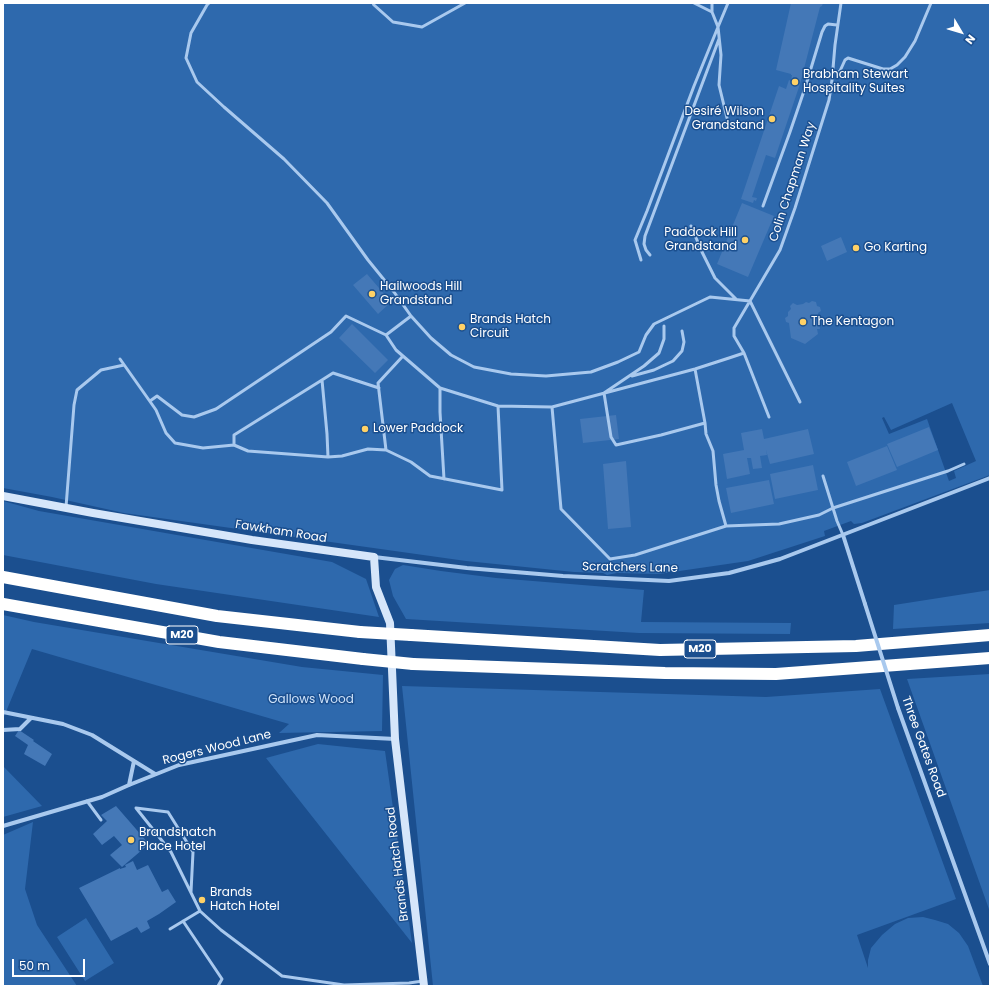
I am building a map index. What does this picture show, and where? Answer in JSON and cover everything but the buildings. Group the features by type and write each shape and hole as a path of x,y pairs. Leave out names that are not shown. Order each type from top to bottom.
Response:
{"highway":[{"name":"M20","path":"3,578 217,616 360,632 660,650 856,646 990,635"},
{"name":"M20","path":"3,604 219,642 414,664 665,673 776,674 990,658"}],"street":[{"name":"Scratchers Lane","path":"374,557 467,568 563,576 669,581 729,573 780,559 990,478"},
{"name":"Fawkham Road","path":"3,496 244,538 374,557"},
{"name":"Three Gates Road","path":"843,535 898,708 990,964"},
{"path":"374,557 376,587 390,622 395,739"},
{"path":"3,712 63,724 92,735 155,774"},
{"path":"3,730 20,729 31,718"},
{"name":"Rogers Wood Lane","path":"3,826 102,797 179,765 317,735 395,739"},
{"name":"Brands Hatch Road","path":"395,739 424,984"},
{"path":"129,785 134,761"}],"lane":[{"path":"209,3 191,34 186,58 197,82 284,159 327,203 368,260 394,292 410,316 431,338 451,355 474,366 511,374 546,376 591,372 639,352 646,335 654,324 710,297 736,299 750,301 800,402"},
{"path":"373,3 394,22 422,27 465,3"},
{"path":"694,3 712,12"},
{"path":"712,3 712,12 718,27 721,55 719,85 727,118"},
{"path":"641,260 635,240 691,94 728,3"},
{"name":"Colin Chapman Way","path":"744,353 734,336 734,331 737,321 780,250 792,218 829,100 841,3"},
{"path":"833,72 840,71 845,60 848,58 883,69 890,69 897,66 916,41 931,3"},
{"path":"763,206 792,125 822,32 827,25 838,25"},
{"path":"650,255 644,244 645,236 719,39"},
{"path":"691,226 715,278 736,299"},
{"path":"150,400 157,396 182,416 194,417 216,409 331,332 346,316 386,335 396,350 440,388 498,406 552,407 695,369 744,353 769,417"},
{"path":"386,335 410,316"},
{"path":"604,393 629,377 659,353 664,339 664,326"},
{"path":"629,377 654,370 673,361 682,351 684,342 682,331"},
{"path":"386,450 378,383 403,356"},
{"path":"120,359 150,400 166,433 175,442 203,448 234,445 248,451 328,457 342,456 368,449 386,450 411,462 430,476 502,490 498,406"},
{"path":"66,508 74,405 77,390 101,370 124,365"},
{"path":"695,369 706,434 713,451 719,501 726,526"},
{"path":"234,445 234,435 333,373 379,388"},
{"path":"322,380 328,457"},
{"path":"440,388 444,479"},
{"path":"604,393 611,437 616,445 705,423"},
{"path":"552,407 560,509 610,559 635,555 726,526 779,524 819,515 833,508 948,471 964,464"},
{"path":"823,476 843,535"},
{"path":"87,801 101,820"},
{"path":"191,892 194,852 168,812 136,808 171,852 191,892 200,910 221,930 282,976 344,985 424,984"},
{"path":"170,929 200,910"},
{"path":"183,921 222,979 218,986"}],"green space":[{"name":"Brands Hatch Circuit","path":"3,3 990,3 990,475 862,523 854,524 851,521 824,531 825,536 748,561 659,574 617,573 607,575 603,573 574,572 466,561 124,513 3,488","holes":["952,403 976,461 954,471 956,478 949,481 927,419 889,434 882,418 884,417 891,430"]},
{"path":"3,501 39,511 332,562 366,579 379,617 156,584 3,555"},
{"path":"403,565 496,578 644,590 641,622 791,623 790,634 639,633 406,619 393,596 389,580 395,569"},
{"path":"990,590 990,623 893,629 894,605"},
{"name":"Gallows Wood","path":"3,615 34,622 302,667 383,675 382,731 279,733 289,724 32,649 3,719"},
{"path":"990,674 990,912 907,679"},
{"path":"402,686 766,697 880,689 956,899 857,935 868,968 871,948 882,935 895,924 908,918 923,917 948,924 959,933 968,946 983,986 433,986"},
{"path":"318,744 385,751 412,943 266,758"},
{"path":"3,766 42,806 3,817"},
{"path":"33,822 25,889 37,925 77,986 3,986 3,835"},
{"path":"86,918 114,963 85,981 57,937"}],"place":[{"name":"Brabham Stewart Hospitality Suites","path":"795,82"},
{"name":"Desiré Wilson Grandstand","path":"772,119"},
{"name":"Paddock Hill Grandstand","path":"745,240"},
{"name":"Go Karting","path":"856,248"},
{"name":"Hailwoods Hill Grandstand","path":"372,294"},
{"name":"The Kentagon","path":"803,322"},
{"name":"Brands Hatch Circuit","path":"462,327"},
{"name":"Lower Paddock","path":"365,429"},
{"name":"Brandshatch Place Hotel","path":"131,840"},
{"name":"Brands Hatch Hotel","path":"202,900"}]}
